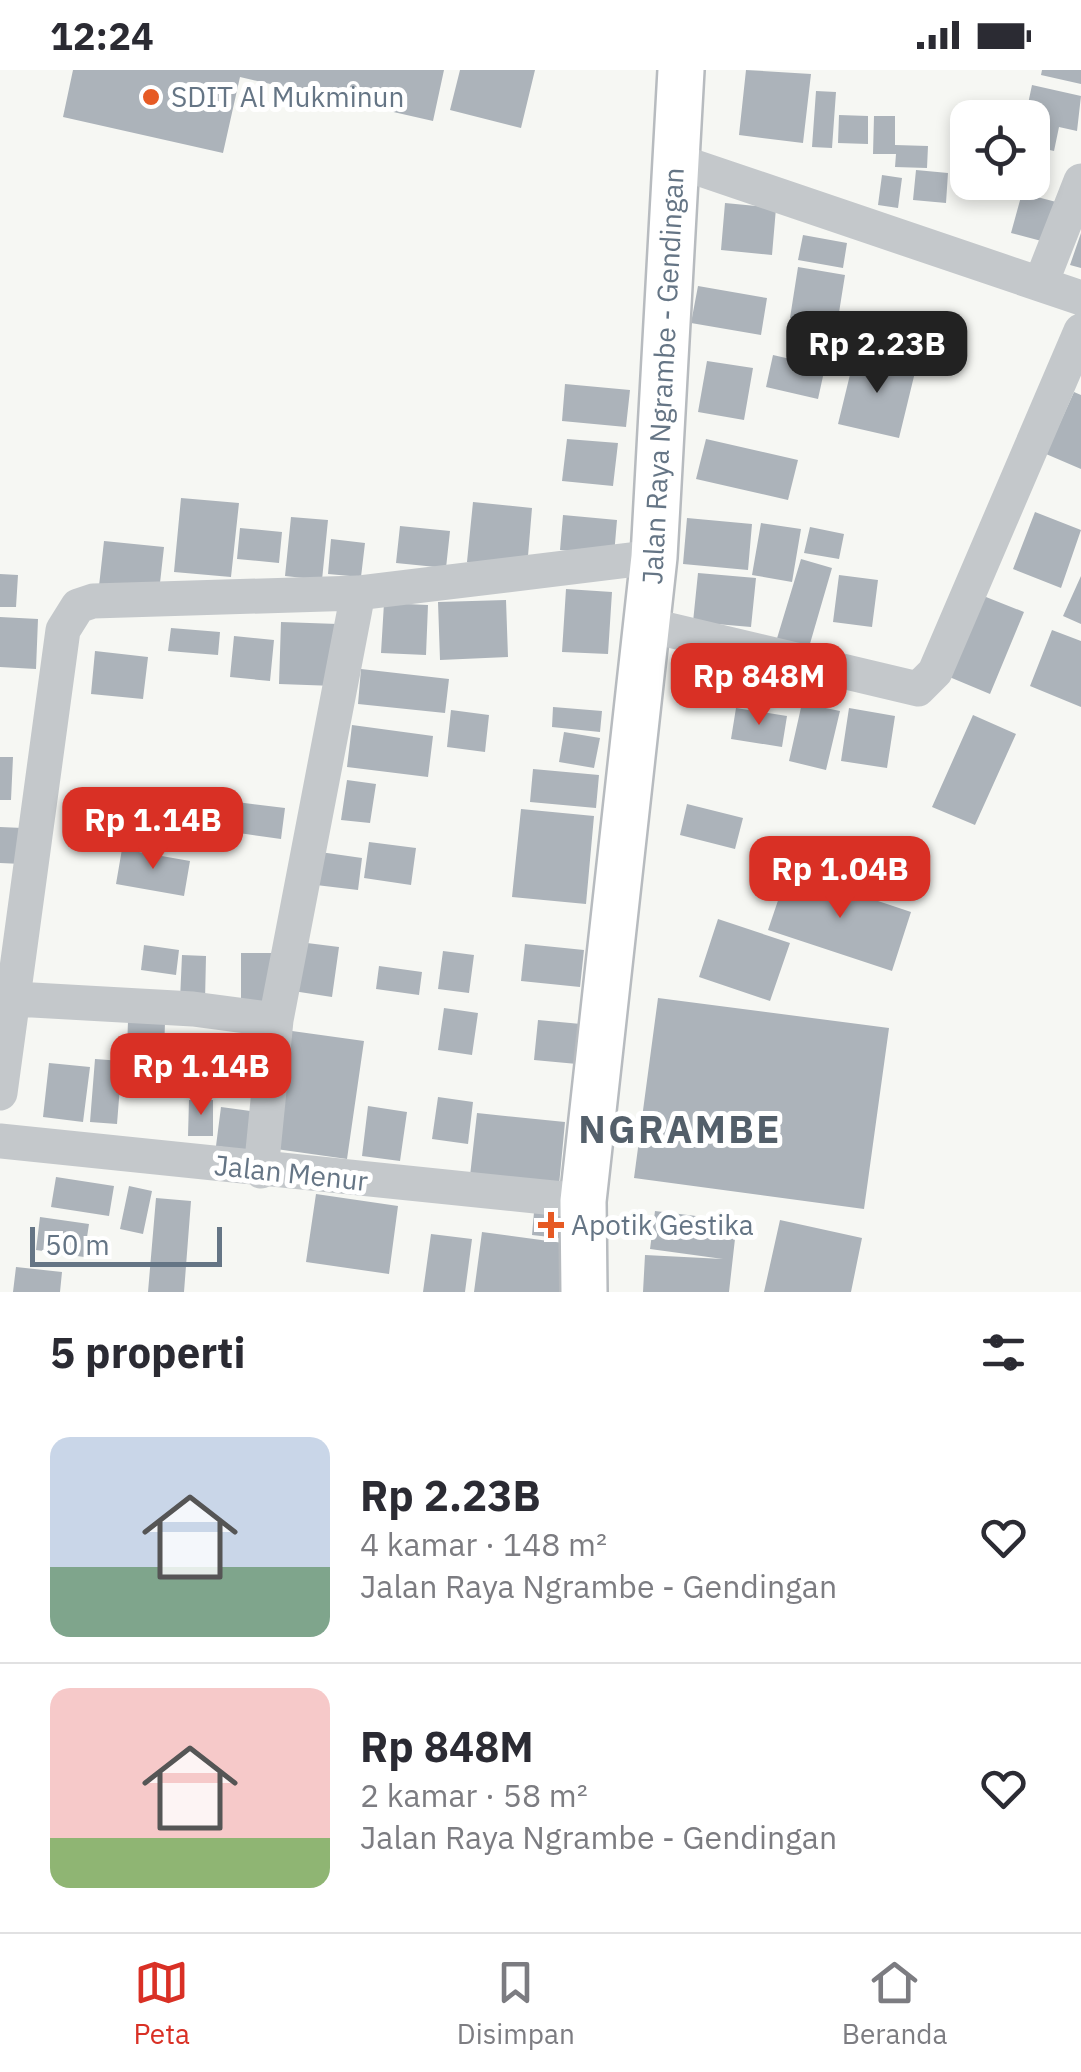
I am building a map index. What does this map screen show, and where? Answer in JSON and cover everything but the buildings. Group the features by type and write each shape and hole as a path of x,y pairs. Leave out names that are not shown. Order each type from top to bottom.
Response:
{"main road":[{"name":"Jalan Raya Ngrambe - Gendingan","path":"584,1292 582,1201 654,557 681,70"}],"street":[{"path":"676,161 1081,298"},
{"path":"1041,284 1081,181"},
{"path":"648,625 918,689 935,672 1081,331"},
{"path":"0,1093 8,997 63,630 78,606 92,601 358,593 654,557"},
{"path":"260,1171 276,1020 358,593"},
{"path":"8,997 194,1009 276,1020"},
{"name":"Jalan Menur","path":"0,1141 260,1171 582,1201"}],"place":[{"name":"SDIT Al Mukminun","path":"151,97"},
{"name":"Apotik Gestika","path":"551,1225"}],"district":[{"name":"NGRAMBE","path":"680,1130"}]}
